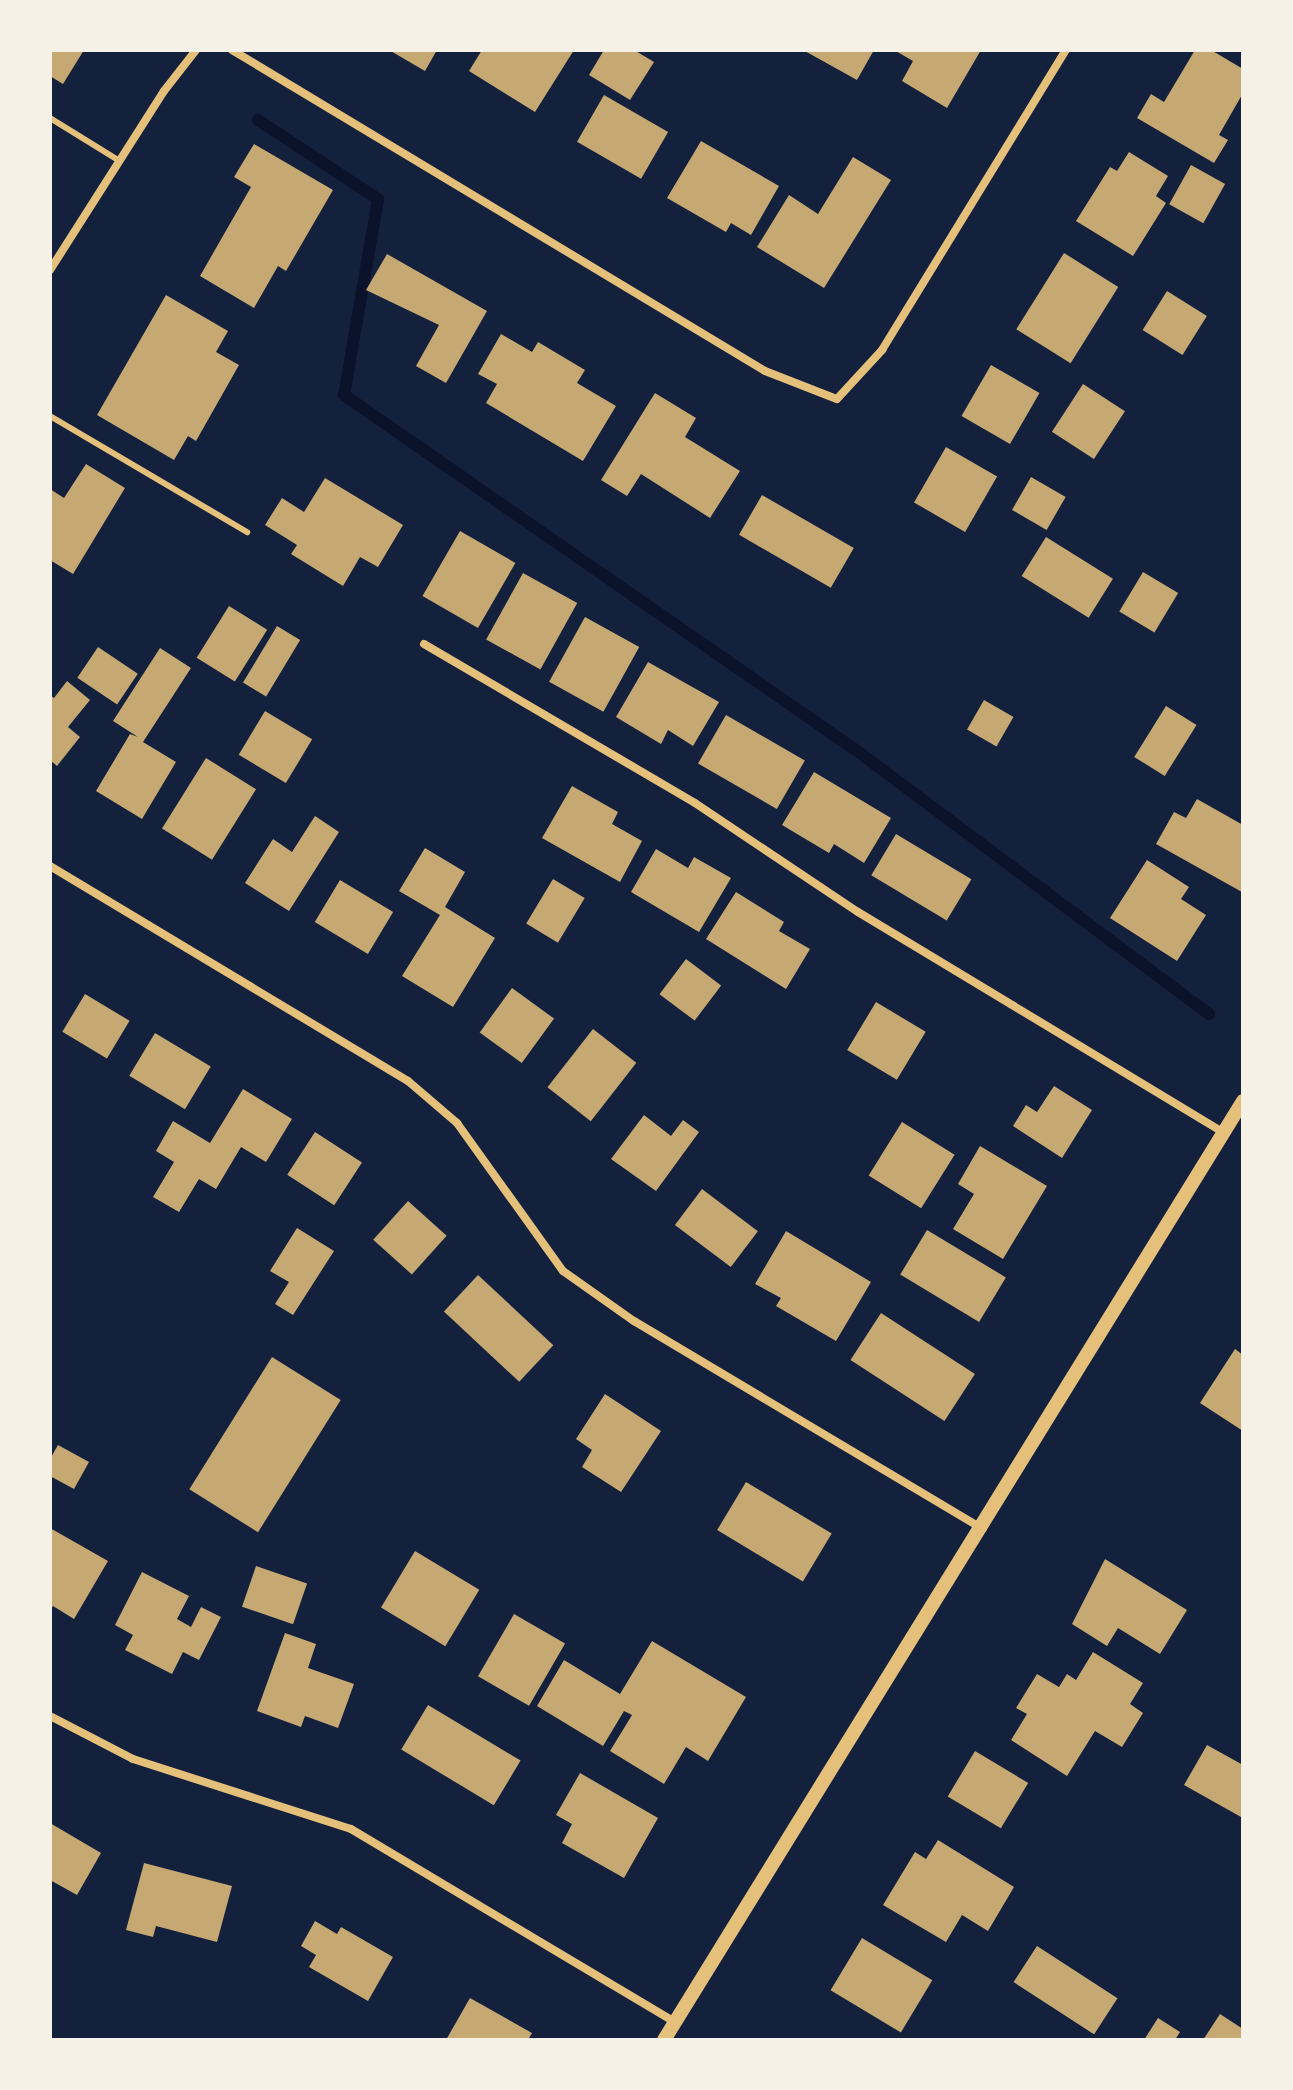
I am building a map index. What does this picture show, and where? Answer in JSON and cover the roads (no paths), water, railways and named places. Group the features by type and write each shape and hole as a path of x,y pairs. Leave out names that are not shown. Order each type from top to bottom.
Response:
{"street":[{"path":"50,270 118,160 196,50"},
{"path":"232,50 765,371 837,399 882,350 1066,50"},
{"path":"424,644 695,803 858,912 1224,1133"},
{"path":"50,866 408,1081 457,1123 563,1271 634,1321 984,1529"},
{"path":"664,2040 984,1529 1241,1109"},
{"path":"50,1716 133,1759 351,1829 675,2022"}],"lane":[{"path":"50,118 118,160"},
{"path":"50,416 247,532"}],"waterway":[{"path":"258,120 378,199 344,395 860,753 1209,1014"}]}
